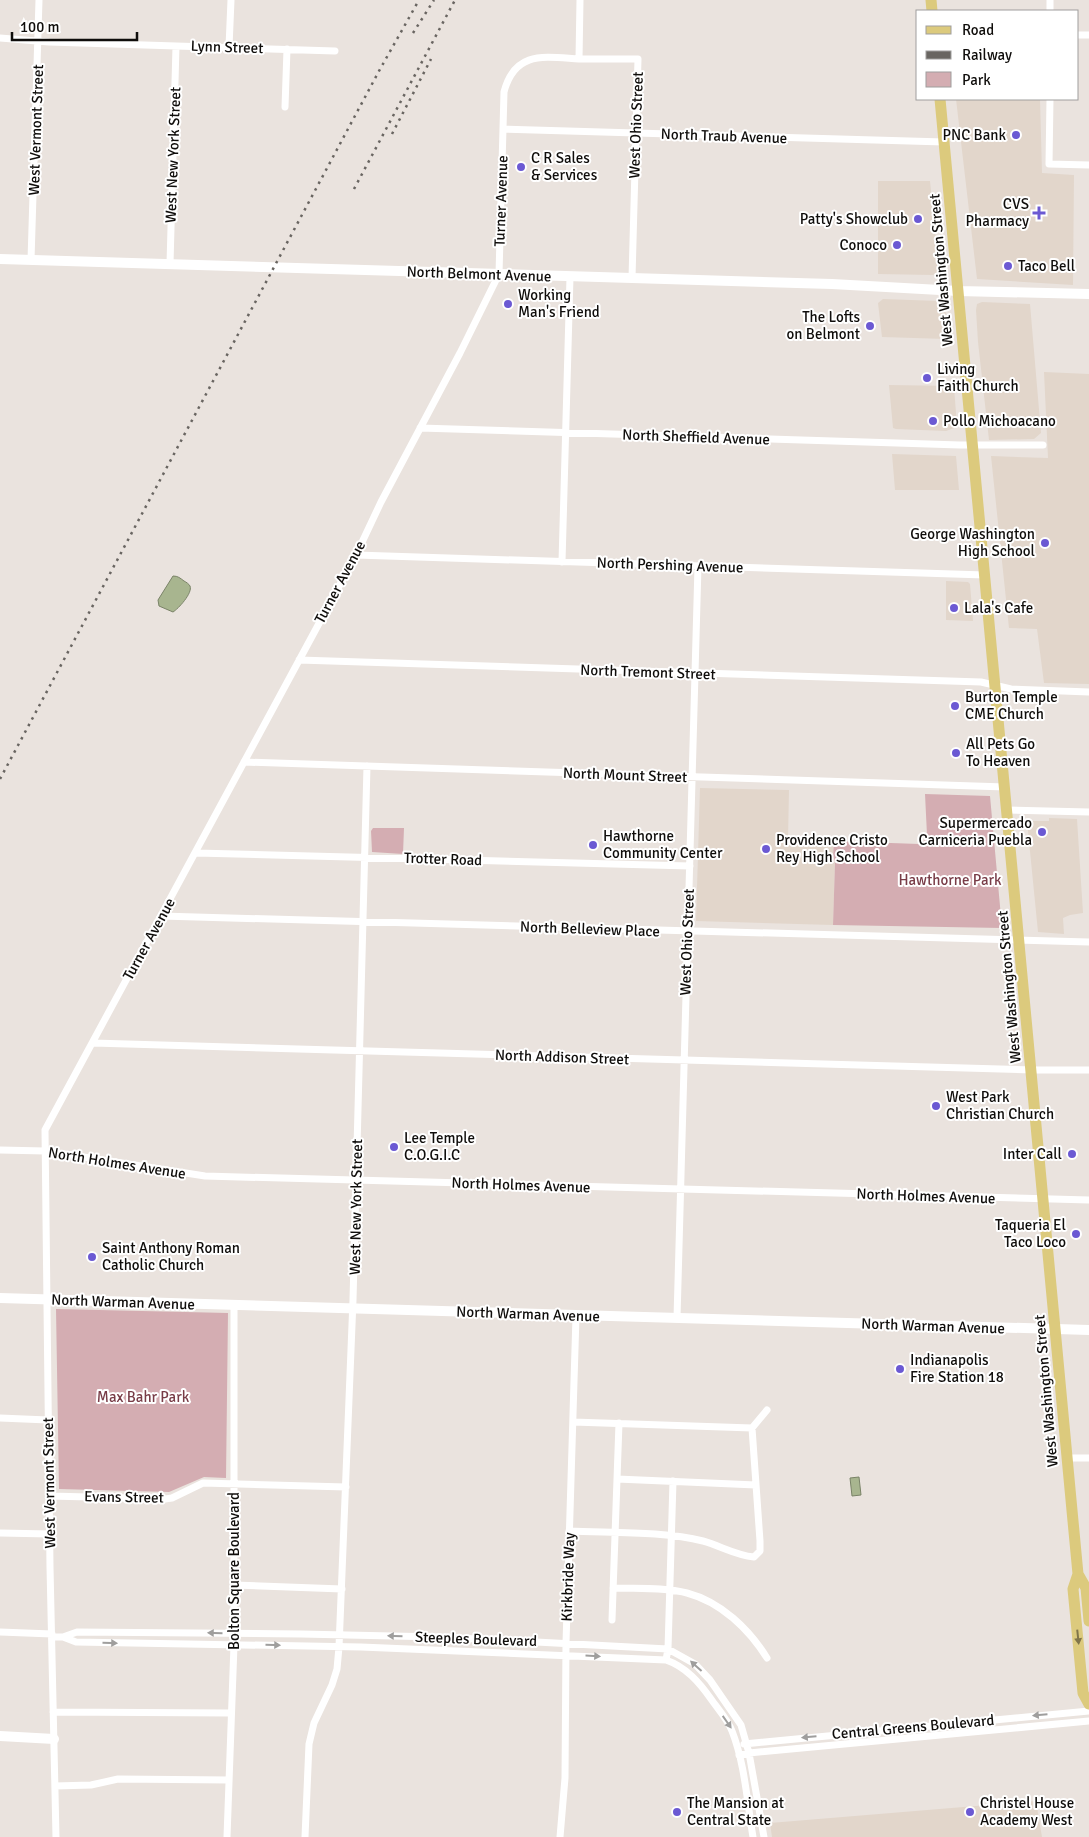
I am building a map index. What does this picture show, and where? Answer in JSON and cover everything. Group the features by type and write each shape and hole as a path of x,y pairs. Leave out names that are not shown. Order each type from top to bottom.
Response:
{"main road":[{"name":"West Washington Street","path":"940,100 1068,1458 1078,1574 1073,1589 1083,1694 1089,1704"},
{"name":"North Belmont Avenue","path":"0,259 832,284 958,291 1089,294"},
{"name":"North Warman Avenue","path":"0,1298 1089,1330"},
{"name":"West Washington Street","path":"1078,1574 1086,1588 1089,1621"},
{"path":"0,1736 54,1738"}],"street":[{"name":"West Vermont Street","path":"31,260 39,0"},
{"path":"229,47 231,0"},
{"path":"579,59 580,0"},
{"name":"Lynn Street","path":"0,38 335,51"},
{"name":"West New York Street","path":"170,264 176,46"},
{"path":"285,106 287,49"},
{"name":"Turner Avenue","path":"46,1130 356,555 381,502 499,274 504,92 508,81 517,66 528,60 539,57 579,59"},
{"name":"West Ohio Street","path":"579,59 638,59 632,278"},
{"path":"1050,100 1049,164 1089,165"},
{"name":"North Traub Avenue","path":"504,129 944,142"},
{"path":"562,562 570,277"},
{"name":"North Sheffield Avenue","path":"420,428 972,445 1043,445"},
{"name":"North Pershing Avenue","path":"356,555 985,576"},
{"name":"West Ohio Street","path":"677,1318 698,566"},
{"name":"North Tremont Street","path":"299,660 981,682 1011,690 1089,692"},
{"name":"North Mount Street","path":"244,762 1005,787"},
{"name":"West New York Street","path":"305,1837 309,1744 314,1723 334,1677 340,1635 353,1309 368,766"},
{"path":"1007,810 1089,812"},
{"name":"Trotter Road","path":"196,853 690,866"},
{"name":"North Belleview Place","path":"161,916 1089,942"},
{"name":"North Addison Street","path":"92,1043 1032,1070 1089,1070"},
{"name":"West Vermont Street","path":"46,1130 48,1420 56,1837"},
{"name":"North Holmes Avenue","path":"0,1150 45,1151 196,1175 1089,1200"},
{"name":"Bolton Square Boulevard","path":"227,1837 234,1645 234,1305"},
{"name":"Kirkbride Way","path":"560,1837 565,1778 566,1644 576,1316"},
{"path":"570,1531 671,1536 704,1542 741,1556 754,1557 760,1551 760,1541 752,1428 767,1410"},
{"path":"0,1418 48,1420"},
{"path":"573,1422 752,1428"},
{"path":"612,1620 619,1423"},
{"path":"1068,1458 1089,1458"},
{"path":"617,1479 756,1485"},
{"path":"666,1660 668,1649 673,1481"},
{"name":"Evans Street","path":"50,1496 165,1499 172,1498 203,1483 346,1487"},
{"path":"0,1532 50,1534"},
{"path":"234,1585 342,1589"},
{"path":"613,1588 687,1593 719,1607 741,1625 760,1646 767,1658"},
{"name":"Steeples Boulevard","path":"0,1632 63,1637 76,1642 339,1647 666,1660 675,1663 688,1672 702,1687 732,1729 739,1755 753,1837"},
{"name":"Steeples Boulevard","path":"63,1637 77,1632 340,1635 668,1649 695,1664 710,1680 742,1725 764,1837"},
{"name":"Central Greens Boulevard","path":"736,1746 747,1743 1089,1711"},
{"path":"53,1712 232,1713"},
{"name":"Central Greens Boulevard","path":"739,1755 1089,1721"},
{"path":"55,1786 91,1786 118,1779 229,1780"}],"shaded area":[{"path":"956,100 1040,100 1042,173 1074,175 1073,285 977,279"},
{"path":"878,181 930,181 939,272 933,275 878,274"},
{"path":"883,299 939,301 945,306 948,338 882,337 878,303"},
{"path":"982,302 1030,304 1041,433 1034,439 989,440 976,310 977,304"},
{"name":"George Washington High School","path":"1044,372 1089,374 1089,684 1044,683 1037,629 1009,628 991,456 1048,458"},
{"path":"889,385 954,386 957,427 946,431 893,428"},
{"path":"892,454 956,456 959,490 895,490"},
{"path":"173,576 179,577 187,583 190,589 185,600 173,612 159,606 158,600"},
{"path":"946,581 968,582 970,584 973,621 946,620"},
{"name":"Providence Cristo Rey High School","path":"700,788 789,790 788,839 834,841 833,925 696,921"},
{"path":"1049,818 1077,819 1083,913 1063,918 1064,934 1038,932 1027,821 1049,821"},
{"path":"859,1477 861,1495 852,1496 850,1478"},
{"name":"Christel House Academy West","path":"1036,1801 1042,1837 772,1837 770,1823"}],"green space":[{"name":"Hawthorne Park","path":"925,794 990,796 1002,928 833,925 834,841 919,844 924,841 927,835"},
{"path":"373,828 404,828 403,854 372,852 371,831"},
{"name":"Max Bahr Park","path":"56,1309 228,1313 226,1478 204,1477 169,1492 59,1489"}],"railway":[{"path":"0,779 379,71 419,0"},
{"path":"413,33 434,0"},
{"path":"354,189 455,0"},
{"path":"392,134 431,59"}],"place":[{"name":"PNC Bank","path":"1016,135"},
{"name":"C R Sales & Services","path":"521,167"},
{"name":"CVS Pharmacy","path":"1039,213"},
{"name":"Patty's Showclub","path":"918,219"},
{"name":"Conoco","path":"897,245"},
{"name":"Taco Bell","path":"1008,266"},
{"name":"Working Man's Friend","path":"508,304"},
{"name":"The Lofts on Belmont","path":"870,326"},
{"name":"Living Faith Church","path":"927,378"},
{"name":"Pollo Michoacano","path":"933,421"},
{"name":"George Washington High School","path":"1045,543"},
{"name":"Lala's Cafe","path":"954,608"},
{"name":"Burton Temple CME Church","path":"955,706"},
{"name":"All Pets Go To Heaven","path":"956,753"},
{"name":"Supermercado Carniceria Puebla","path":"1042,832"},
{"name":"Hawthorne Community Center","path":"593,845"},
{"name":"Providence Cristo Rey High School","path":"766,849"},
{"name":"West Park Christian Church","path":"936,1106"},
{"name":"Lee Temple C.O.G.I.C","path":"394,1147"},
{"name":"Inter Call","path":"1072,1154"},
{"name":"Taqueria El Taco Loco","path":"1076,1234"},
{"name":"Saint Anthony Roman Catholic Church","path":"92,1257"},
{"name":"Indianapolis Fire Station 18","path":"900,1369"},
{"name":"The Mansion at Central State","path":"677,1812"},
{"name":"Christel House Academy West","path":"970,1812"}]}
